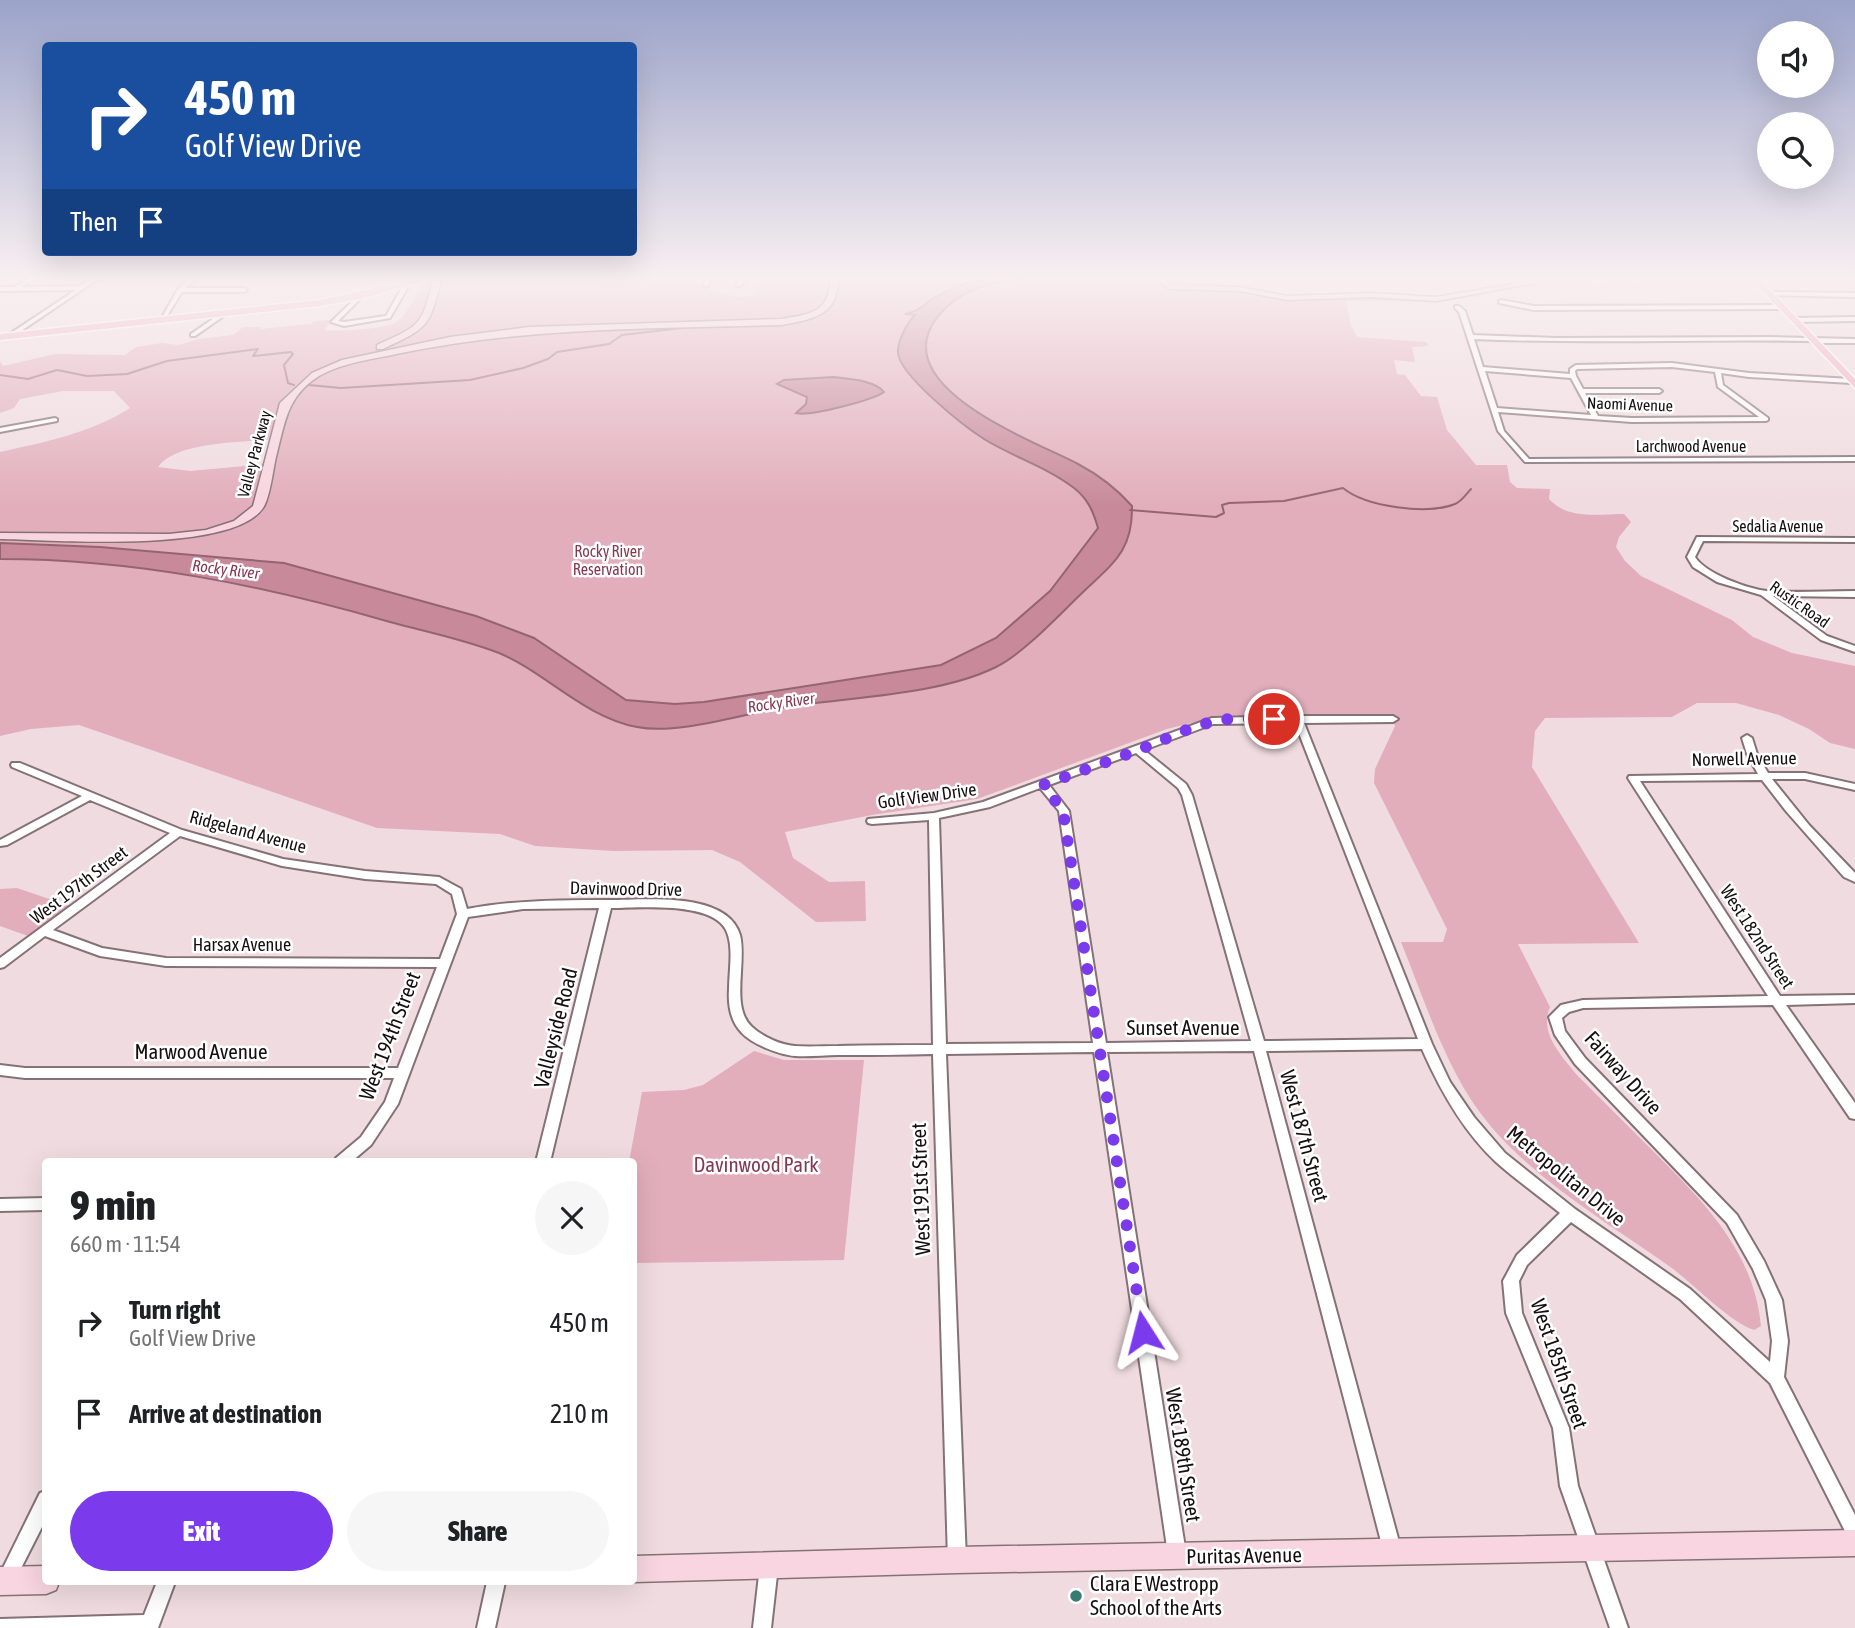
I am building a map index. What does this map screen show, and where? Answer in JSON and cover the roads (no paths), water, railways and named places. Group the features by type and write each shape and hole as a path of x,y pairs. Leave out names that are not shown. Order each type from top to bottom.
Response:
{"main road":[{"path":"1825,353 1852,379"}],"street":[{"name":"Valley Parkway","path":"0,536 169,537 207,533 238,523 258,507 285,403 299,388 326,369 383,353"},
{"path":"1476,353 1494,410"},
{"path":"1596,418 1573,376 1572,370 1576,367 1672,365 1718,371 1852,379"},
{"path":"1481,369 1573,376"},
{"name":"Naomi Avenue","path":"1494,410 1632,420 1766,419 1720,386 1718,371"},
{"path":"1583,391 1659,391"},
{"name":"Larchwood Avenue","path":"1494,410 1501,430 1527,461 1855,459"},
{"path":"0,429 55,420"},
{"name":"Sedalia Avenue","path":"1700,540 1855,540"},
{"name":"Rustic Road","path":"1700,540 1691,557 1696,565 1720,580 1764,593 1783,605 1810,629 1838,644 1855,649"},
{"path":"1764,593 1855,594"},
{"name":"Metropolitan Drive","path":"1298,719 1426,1044 1444,1084 1469,1121 1500,1157 1570,1213 1685,1294 1776,1378 1855,1533"},
{"name":"Golf View Drive","path":"872,821 934,816 986,805 1212,721 1393,719"},
{"path":"1747,738 1750,753 1764,775 1848,874 1855,878"},
{"name":"West 187th Street","path":"1139,750 1182,786 1187,795 1259,1047 1393,1553"},
{"name":"Ridgeland Avenue","path":"16,765 178,832 282,862 365,875 439,881 457,892 463,914"},
{"name":"Norwell Avenue","path":"1633,778 1805,776 1855,787"},
{"name":"West 182nd Street","path":"1633,778 1777,1000 1855,1114"},
{"name":"West 189th Street","path":"1043,785 1063,811 1177,1557"},
{"path":"3,843 91,795"},
{"name":"West 191st Street","path":"934,816 939,1048 957,1560"},
{"name":"West 197th Street","path":"0,964 178,832"},
{"name":"Davinwood Drive","path":"463,914 496,906 606,904 679,904 710,912 730,926 737,948 733,1009 744,1029 766,1043 793,1051 939,1048"},
{"name":"Valleyside Road","path":"544,1158 606,904"},
{"name":"West 194th Street","path":"346,1158 366,1141 391,1104 442,963 463,914"},
{"name":"Harsax Avenue","path":"46,932 100,952 166,962 442,963"},
{"name":"Fairway Drive","path":"1776,1378 1780,1341 1774,1300 1759,1266 1732,1219 1580,1061 1559,1032 1555,1017 1564,1008 1583,1004 1855,999"},
{"name":"Sunset Avenue","path":"939,1048 1426,1044"},
{"name":"Marwood Avenue","path":"0,1070 25,1073 402,1073"},
{"path":"0,1205 42,1205"},
{"name":"West 185th Street","path":"1570,1213 1522,1260 1511,1281 1514,1313 1561,1428 1569,1486 1619,1628"},
{"path":"42,1507 3,1581 42,1580"},
{"name":"Puritas Avenue","path":"637,1569 957,1560 1855,1543"},
{"path":"762,1628 769,1566"},
{"path":"0,1628 149,1626 165,1585"},
{"path":"486,1628 495,1585"}],"water":[{"name":"Rocky River","path":"898,353 928,353 931,368 948,389 973,409 1002,427 1093,473 1120,493 1132,506 1129,535 1118,556 1051,623 1007,661 973,677 947,684 780,708 689,726 653,729 637,727 600,714 533,671 499,653 342,609 246,586 149,569 50,560 0,559 0,543 100,547 284,563 476,616 534,638 626,700 675,704 704,702 941,665 996,638 1050,591 1098,528 1083,496 1074,488 975,433 921,387 901,363"},
{"path":"833,377 868,383 884,392 841,407 803,414 796,413 806,404 807,397 777,384 784,380"}],"waterway":[{"path":"0,375 28,379 57,370 87,376 127,374 167,361 228,353"},
{"path":"255,353 253,356 282,353"},
{"path":"292,353 284,365 288,383 294,385"},
{"path":"309,385 341,388 470,380 523,368 548,359 556,353"},
{"path":"1130,510 1216,517 1224,513 1222,505 1229,503 1284,501 1343,488 1353,495 1381,504 1429,509 1455,504 1471,489"}],"place":[{"name":"Clara E Westropp School of the Arts","path":"1076,1596"}],"park label":[{"name":"Rocky River Reservation","path":"608,560"},
{"name":"Davinwood Park","path":"756,1165"}]}
